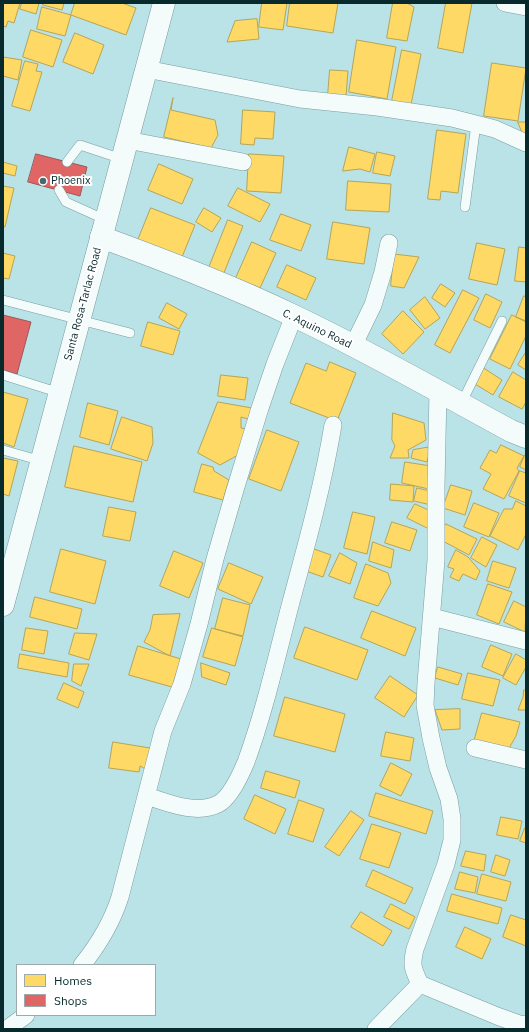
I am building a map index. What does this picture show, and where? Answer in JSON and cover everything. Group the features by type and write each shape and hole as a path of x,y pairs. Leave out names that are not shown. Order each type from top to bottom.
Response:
{"main road":[{"name":"Santa Rosa-Tarlac Road","path":"3,605 164,3"},
{"name":"C. Aquino Road","path":"104,228 173,264 294,316 511,431 526,437"}],"street":[{"path":"505,3 526,7"},
{"path":"146,69 300,99 377,107 452,118 495,129 526,142"},
{"path":"125,150 243,162"},
{"path":"353,346 373,305 383,272 389,242"},
{"path":"83,964 100,941 116,911 164,731 182,684 235,490 262,401 294,316"},
{"path":"438,391 436,560 425,705 438,768 452,819 452,840 446,864 415,949 412,962 413,969 420,984 497,1016 522,1025 526,1024"},
{"path":"147,796 190,807 205,808 213,806 228,796 245,763 267,696 326,466 333,425"},
{"path":"432,617 526,640"},
{"path":"475,748 526,760"},
{"path":"376,1029 420,984"},
{"path":"7,1029 25,1016"}],"lane":[{"path":"465,207 476,124"},
{"path":"67,162 80,145 125,150"},
{"path":"59,190 66,202 104,228"},
{"path":"3,300 130,333"},
{"path":"461,404 502,321"},
{"path":"3,375 60,393"},
{"path":"3,450 42,461"}],"building: Homes":[{"path":"3,3 20,3 14,23 8,21 6,27 3,26"},
{"path":"22,3 39,3 36,14 20,9"},
{"path":"43,3 64,3 62,10 43,5"},
{"path":"75,3 122,3 136,8 126,35 71,15"},
{"path":"262,3 287,3 283,30 259,27"},
{"path":"290,3 338,3 333,33 287,26"},
{"path":"393,3 407,3 414,7 407,41 387,38"},
{"path":"446,3 472,3 463,53 438,48"},
{"path":"42,7 71,15 65,36 37,29"},
{"path":"257,19 259,39 227,42 235,21"},
{"path":"31,30 62,40 53,67 23,57"},
{"path":"75,33 104,45 93,74 63,62"},
{"path":"357,40 396,47 387,99 349,92"},
{"path":"402,50 421,54 410,110 391,106"},
{"path":"3,57 22,60 18,80 3,76"},
{"path":"25,61 38,64 36,71 42,72 30,111 12,106"},
{"path":"492,63 526,68 518,121 484,116"},
{"path":"330,70 348,71 346,96 328,95"},
{"path":"173,98 171,110 215,120 218,135 211,148 164,137"},
{"path":"243,110 275,112 273,139 255,138 254,145 241,144"},
{"path":"518,122 526,122 526,134 523,134"},
{"path":"437,130 466,134 458,193 441,191 440,200 428,199"},
{"path":"349,147 375,154 370,172 360,169 343,171"},
{"path":"377,152 395,156 390,176 373,173"},
{"path":"249,154 284,156 281,193 247,191"},
{"path":"3,162 17,166 15,176 3,173"},
{"path":"159,164 193,179 182,204 148,190"},
{"path":"348,181 391,184 389,212 346,210"},
{"path":"3,186 14,188 5,227 3,226"},
{"path":"238,188 270,204 260,222 228,206"},
{"path":"151,208 195,225 180,262 136,245"},
{"path":"204,208 221,218 212,232 196,222"},
{"path":"281,214 311,225 301,251 270,240"},
{"path":"228,220 243,226 223,275 208,270"},
{"path":"333,222 370,228 364,264 327,259"},
{"path":"252,242 276,253 260,288 236,278"},
{"path":"477,243 505,249 497,285 469,279"},
{"path":"519,247 526,248 526,282 515,281"},
{"path":"3,253 15,256 9,279 3,278"},
{"path":"394,254 419,257 404,288 391,286"},
{"path":"287,265 316,278 306,300 277,287"},
{"path":"441,284 455,293 445,307 432,298"},
{"path":"463,290 479,298 450,353 435,345"},
{"path":"486,294 502,302 490,328 474,320"},
{"path":"524,296 526,297 526,321 516,317"},
{"path":"425,297 440,318 425,329 410,310"},
{"path":"167,303 187,314 179,329 159,318"},
{"path":"403,311 424,332 403,354 382,334"},
{"path":"512,315 526,322 526,336 510,369 490,359"},
{"path":"148,322 180,331 173,355 141,346"},
{"path":"526,352 526,370 518,365"},
{"path":"330,362 356,373 337,421 290,403 306,363 326,371"},
{"path":"479,365 502,380 493,395 470,381"},
{"path":"513,372 526,380 526,402 522,409 499,397"},
{"path":"221,375 248,378 245,400 218,396"},
{"path":"3,392 28,399 14,447 3,443"},
{"path":"218,402 252,408 248,419 241,417 241,428 247,429 238,455 220,465 198,453"},
{"path":"88,403 118,411 109,445 80,437"},
{"path":"393,413 424,423 426,440 408,450 409,458 390,458 395,446 392,440"},
{"path":"122,417 152,427 153,443 147,461 111,449"},
{"path":"267,430 299,442 281,491 249,479"},
{"path":"501,445 524,456 517,468 519,471 504,499 483,489 491,474 480,468 490,450 496,453"},
{"path":"74,446 142,462 133,502 65,487"},
{"path":"431,447 427,462 411,458 413,450"},
{"path":"526,455 526,470 520,467"},
{"path":"3,458 18,461 9,496 3,494"},
{"path":"405,462 431,466 429,489 402,483"},
{"path":"202,464 213,467 214,471 229,480 223,500 194,492"},
{"path":"520,471 526,473 526,503 509,496"},
{"path":"391,484 414,486 413,502 390,500"},
{"path":"451,485 472,491 465,515 443,508"},
{"path":"417,488 434,492 431,505 414,501"},
{"path":"516,501 526,506 526,534 518,550 490,536 504,509 512,509"},
{"path":"474,503 499,513 489,537 464,527"},
{"path":"415,504 435,513 429,529 407,518"},
{"path":"109,507 136,512 130,541 103,536"},
{"path":"353,512 375,517 367,554 344,548"},
{"path":"392,522 417,530 410,551 385,543"},
{"path":"446,524 477,539 469,555 439,539"},
{"path":"482,537 497,545 486,567 471,558"},
{"path":"373,542 394,550 391,568 369,561"},
{"path":"61,549 106,561 95,604 50,592"},
{"path":"314,549 331,555 323,577 306,571"},
{"path":"456,550 468,557 480,571 476,580 463,574 459,581 450,577 454,569 448,567"},
{"path":"174,551 203,563 189,598 160,586"},
{"path":"340,553 357,563 350,584 329,576"},
{"path":"493,561 516,568 509,588 487,581"},
{"path":"229,563 263,577 251,604 218,589"},
{"path":"366,564 388,573 391,583 378,606 354,598"},
{"path":"488,584 512,592 499,624 477,615"},
{"path":"35,597 82,609 77,629 30,617"},
{"path":"223,598 250,605 243,636 215,629"},
{"path":"514,601 526,607 525,632 504,622"},
{"path":"372,611 416,628 405,656 361,638"},
{"path":"180,614 170,656 144,642 150,630 153,615"},
{"path":"305,627 368,650 357,680 294,658"},
{"path":"26,628 48,631 44,654 22,650"},
{"path":"212,628 243,637 235,666 203,657"},
{"path":"75,633 97,634 89,660 69,654"},
{"path":"491,645 512,654 503,676 482,667"},
{"path":"138,646 181,659 172,687 129,675"},
{"path":"20,654 69,663 67,677 18,668"},
{"path":"516,654 526,660 526,667 516,685 503,678"},
{"path":"201,663 230,673 226,685 202,677"},
{"path":"74,664 89,664 81,686 72,681"},
{"path":"438,667 462,674 458,685 435,678"},
{"path":"468,673 500,680 493,706 462,699"},
{"path":"390,676 418,695 404,717 375,698"},
{"path":"64,683 84,692 78,708 57,699"},
{"path":"524,690 526,690 526,710 518,710 523,697"},
{"path":"285,697 345,714 335,752 274,736"},
{"path":"460,709 460,729 442,730 435,710"},
{"path":"482,713 520,722 516,736 508,750 474,742"},
{"path":"386,732 414,738 410,761 381,756"},
{"path":"113,742 150,748 147,770 140,766 139,772 109,768"},
{"path":"391,763 412,774 401,796 380,786"},
{"path":"266,771 300,781 295,798 261,788"},
{"path":"376,793 433,811 426,834 369,816"},
{"path":"255,795 286,809 275,834 244,819"},
{"path":"299,800 324,809 313,842 288,834"},
{"path":"351,811 364,820 339,856 325,847"},
{"path":"501,817 522,821 518,839 497,835"},
{"path":"372,824 401,833 389,868 360,859"},
{"path":"526,828 526,843 520,841"},
{"path":"466,851 486,855 484,871 461,866"},
{"path":"496,855 510,860 505,876 491,872"},
{"path":"373,870 413,888 405,904 366,886"},
{"path":"460,872 478,877 475,893 455,889"},
{"path":"482,874 511,882 506,901 477,894"},
{"path":"452,894 502,908 498,924 447,911"},
{"path":"391,904 415,917 409,929 384,917"},
{"path":"361,912 392,931 383,946 351,927"},
{"path":"511,915 526,920 526,946 503,937"},
{"path":"465,927 491,939 482,959 456,947"}],"building: Shops":[{"path":"36,154 87,167 80,196 28,182"},
{"path":"3,315 31,322 17,374 3,370"}],"place":[{"name":"Phoenix","path":"43,181"}]}
